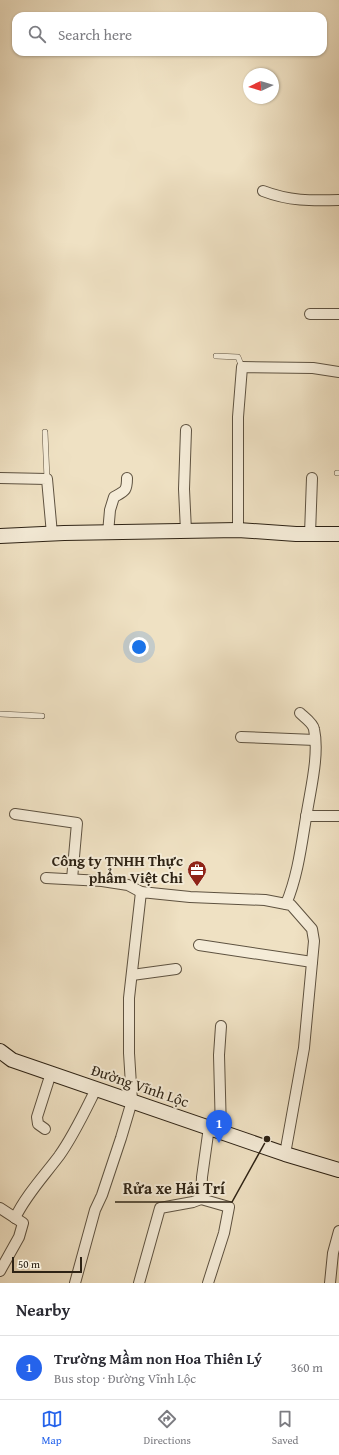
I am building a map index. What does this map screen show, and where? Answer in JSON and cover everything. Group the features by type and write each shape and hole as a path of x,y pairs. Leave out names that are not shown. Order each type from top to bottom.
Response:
{"main road":[{"path":"0,536 238,530 339,534"},
{"name":"Đường Vĩnh Lộc","path":"0,1051 12,1060 285,1154 339,1170"}],"street":[{"path":"263,191 279,197 310,201 339,200"},
{"path":"310,314 339,314"},
{"path":"238,530 238,417 242,367 313,368 339,372"},
{"path":"186,430 184,489 186,531"},
{"path":"0,478 47,479 52,534"},
{"path":"108,533 110,510 114,497 125,491 127,478"},
{"path":"310,534 312,478"},
{"path":"286,904 295,880 313,774 315,740 314,727 300,713"},
{"path":"241,737 315,740"},
{"path":"15,814 76,823 72,879"},
{"path":"306,816 339,816"},
{"path":"46,878 72,879 128,885 141,892 190,897 265,900 286,904 291,905 312,929 314,941 304,1048 285,1154"},
{"path":"75,1283 95,1210 102,1195 132,1101 129,1053 129,998 141,892"},
{"path":"199,945 312,962"},
{"path":"132,975 176,969"},
{"path":"201,1198 202,1177 215,1130 222,1026"},
{"path":"45,1129 38,1124 37,1117 51,1073"},
{"path":"15,1218 20,1206 60,1155 73,1134 96,1089"},
{"path":"139,1283 160,1208 193,1202 201,1198 229,1207 224,1233 208,1283"},
{"path":"0,1208 23,1223 19,1237 1,1267"},
{"path":"330,1283 333,1253 339,1231"}],"lane":[{"path":"216,356 238,357 242,367"},
{"path":"45,432 47,479"},
{"path":"0,714 42,716"}],"place":[{"name":"Công ty TNHH Thực phẩm Việt Chi","path":"197,887"},
{"name":"Rửa xe Hải Trí","path":"267,1139"},
{"name":"Trường Mầm non Hoa Thiên Lý","path":"219,1143"}]}
